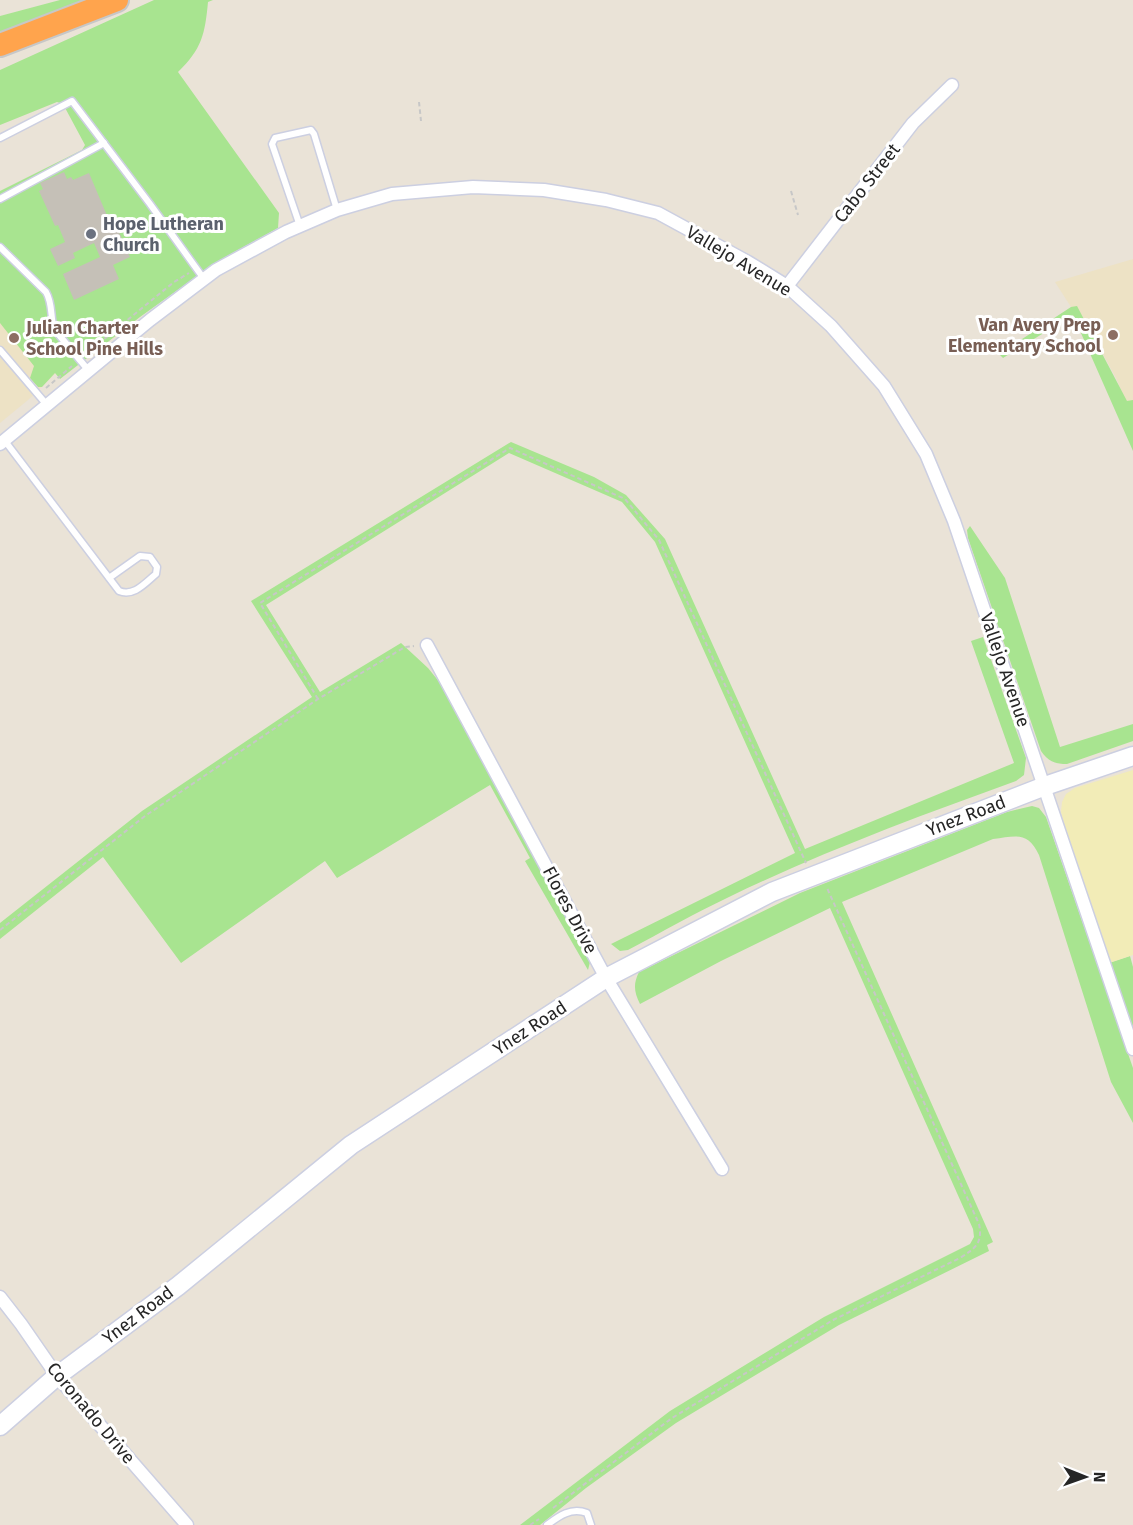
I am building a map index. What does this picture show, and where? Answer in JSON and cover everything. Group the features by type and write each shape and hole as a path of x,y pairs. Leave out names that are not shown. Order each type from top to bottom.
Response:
{"highway":[{"path":"0,45 117,0"}],"main road":[{"name":"Ynez Road","path":"0,1426 57,1376 178,1286 351,1146 606,978 772,892 1045,786 1133,756"}],"street":[{"name":"Cabo Street","path":"787,286 914,123 952,85"},
{"name":"Vallejo Avenue","path":"2,442 201,275 216,270 300,226 337,210 392,194 473,187 544,190 606,200 658,213 787,286 831,326 884,386 926,454 954,521 1133,1049"},
{"name":"Flores Drive","path":"427,645 606,978 722,1169"},
{"name":"Coronado Drive","path":"0,1297 57,1376 187,1525"}],"lane":[{"path":"0,138 72,101 201,275"},
{"path":"300,226 272,144 275,138 311,130 337,210"},
{"path":"0,199 104,143"},
{"path":"0,247 46,292 51,300 51,321 54,329 89,371"},
{"path":"0,350 48,405"},
{"path":"2,442 119,591 125,594 133,592 156,574 158,567 150,557 140,556 109,578"},
{"path":"547,1525 562,1514 579,1510 586,1513 591,1525"}],"path":[{"path":"419,102 421,121"},
{"path":"791,191 798,215"},
{"path":"39,395 174,282 184,275 201,275"},
{"path":"318,699 260,603 510,448 625,499 659,540 806,863 825,883 849,934 979,1224 981,1234 978,1244 960,1258 833,1320 672,1418 530,1525"},
{"path":"0,930 145,816 318,699 405,647 427,645"}],"shaded area":[{"name":"Van Avery Prep Elementary School","path":"1133,259 1133,418 1116,378 1077,307 1071,307 1055,282"},
{"name":"Julian Charter School Pine Hills","path":"0,303 56,373 0,423"}],"green space":[{"path":"60,0 84,0 0,36 0,16"},
{"path":"154,0 213,0 208,2 201,40 192,56 178,72 279,213 278,228 218,261 140,317 60,379 55,373 42,387 38,387 30,378 34,366 0,323 0,191 82,150 85,145 63,104 57,102 0,125 0,70"},
{"path":"1077,306 1127,401 1133,400 1133,451 1073,315 1003,358 999,354 1071,307"},
{"path":"511,442 594,477 626,495 665,539 805,849 1014,763 971,641 983,637 1026,758 1024,775 1016,781 907,821 799,865 716,903 628,950 620,951 611,944 795,853 655,542 622,502 509,453 266,605 320,692 401,643 428,668 441,684 589,953 588,970 525,861 530,858 490,785 337,878 325,861 181,963 103,857 0,939 0,923 142,811 312,697 251,601"},
{"path":"970,526 1005,578 1060,747 1133,724 1133,741 1067,764 1049,760 1041,751 968,538 967,530"},
{"path":"1032,806 1039,808 1046,817 1133,1068 1133,1123 1111,1082 1039,855 1030,842 1015,836 993,839 842,902 993,1242 987,1245 989,1251 839,1325 676,1423 586,1488 540,1525 520,1525 670,1411 824,1317 970,1244 974,1237 973,1229 830,908 721,961 640,1004 635,988 639,972 800,893 1007,812"},
{"path":"1130,956 1133,967 1133,1030 1109,963"}],"sand":[{"path":"1133,770 1133,955 1109,963 1069,842 1061,812 1062,802 1066,794 1075,788"}],"building":[{"name":"Hope Lutheran Church","path":"64,172 67,179 71,177 73,180 89,173 108,218 112,216 130,257 113,265 119,279 74,300 63,274 100,257 94,243 73,253 75,258 58,266 50,249 65,242 39,191 43,189 40,183"}],"place":[{"name":"Hope Lutheran Church","path":"91,234"},
{"name":"Van Avery Prep Elementary School","path":"1113,335"},
{"name":"Julian Charter School Pine Hills","path":"14,338"}]}
